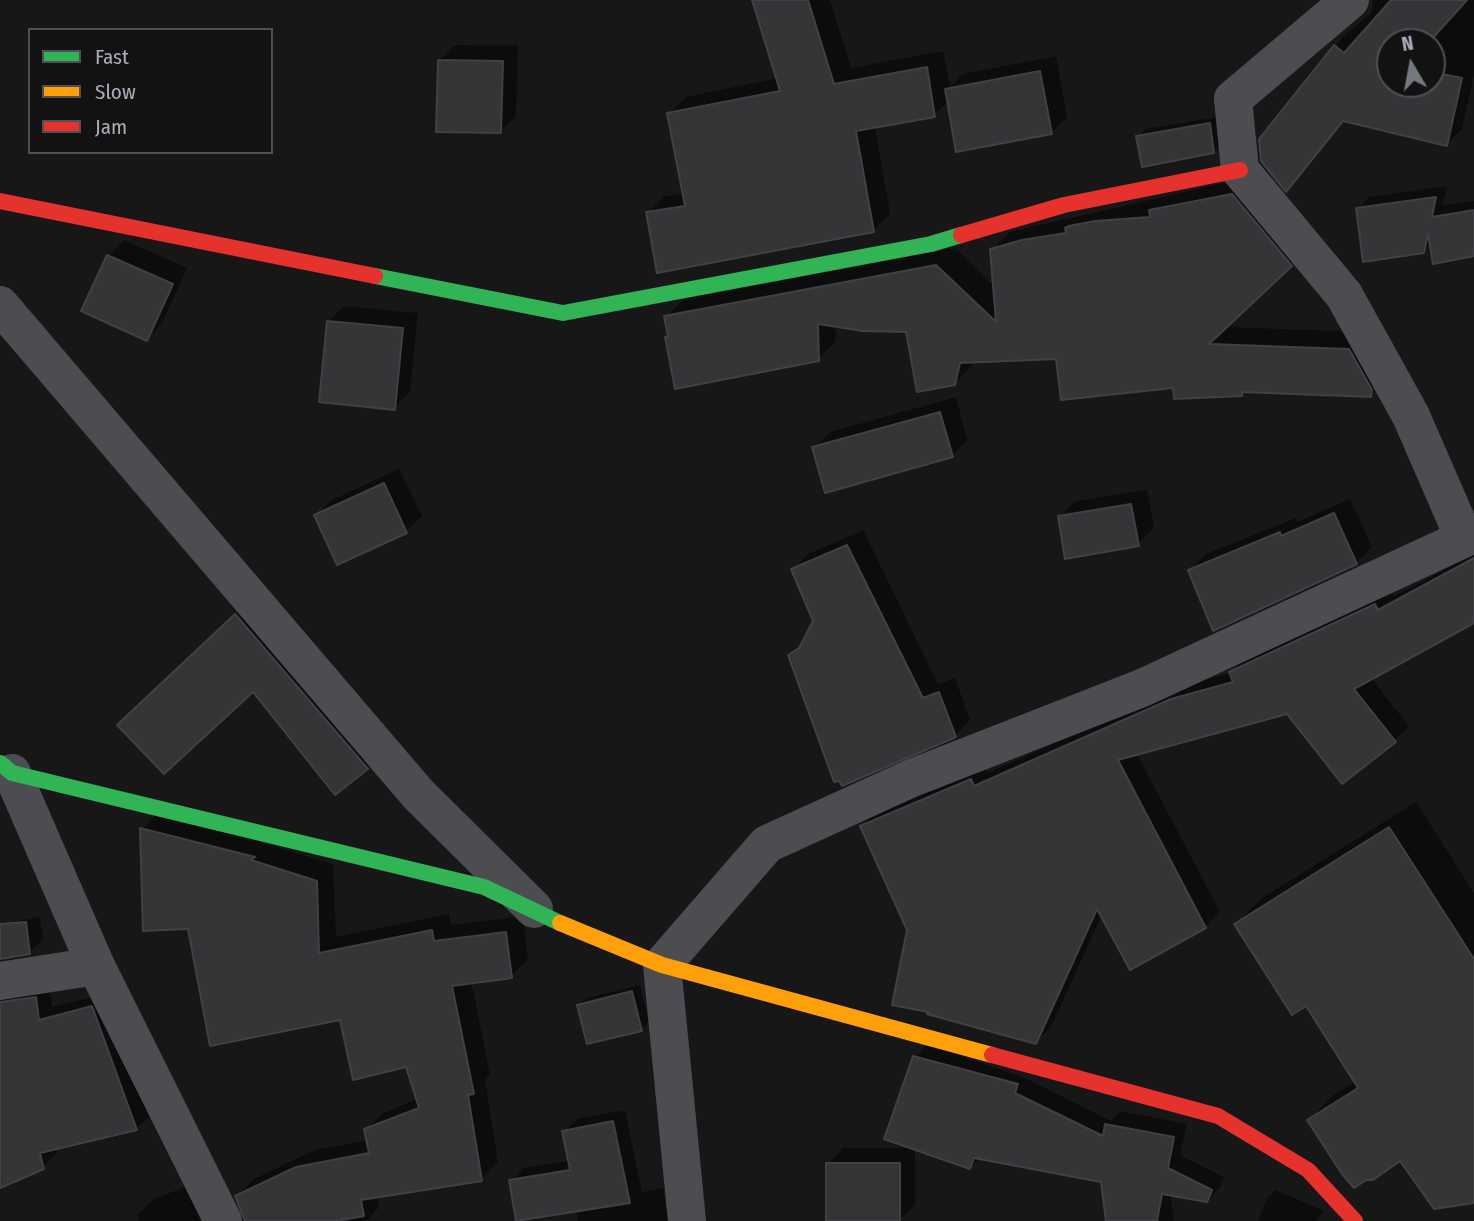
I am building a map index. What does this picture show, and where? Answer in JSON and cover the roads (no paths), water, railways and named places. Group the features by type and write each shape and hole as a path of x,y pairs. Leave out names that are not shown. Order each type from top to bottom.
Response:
{"street":[{"path":"687,1221 662,965 767,844 912,778 1142,688 1469,536 1411,416 1344,295 1240,170 1233,99 1350,0"},
{"path":"0,201 563,313 931,244 1064,205 1240,170"},
{"path":"0,305 418,794 540,915"},
{"path":"6,768 484,887 540,915 662,965 1218,1116 1308,1170 1355,1221"},
{"path":"6,768 96,966 223,1221"},
{"path":"0,981 96,966"}]}
